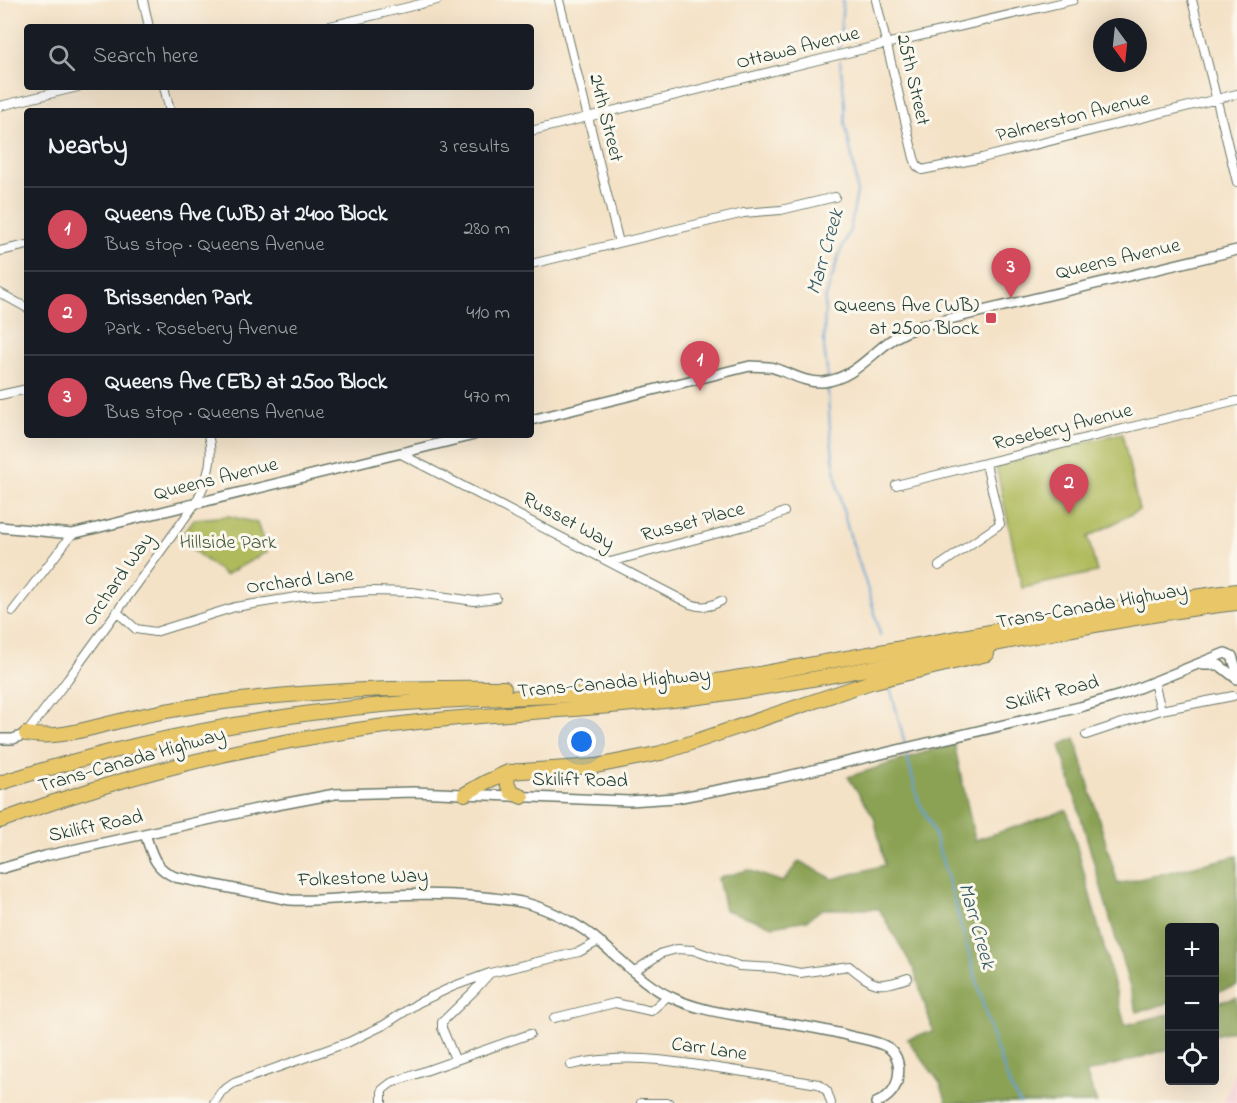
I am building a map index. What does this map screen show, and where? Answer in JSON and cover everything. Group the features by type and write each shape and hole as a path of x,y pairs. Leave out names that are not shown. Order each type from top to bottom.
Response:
{"highway":[{"name":"Trans-Canada Highway","path":"0,783 81,759 169,738 312,712 449,699 618,692 682,686 1150,603 1237,591"},
{"name":"Trans-Canada Highway","path":"0,820 164,769 317,736 450,718 618,706 718,694 1153,615 1237,603"},
{"path":"465,794 496,777 518,771 596,766 639,759 709,738 871,682 1153,615"},
{"path":"26,734 58,736 170,710 310,693 424,688 532,688 618,692"},
{"path":"518,771 509,774 507,783 511,792 522,797"}],"street":[{"path":"143,0 148,24"},
{"path":"338,24 437,0"},
{"name":"24th Street","path":"559,0 619,243"},
{"name":"25th Street","path":"876,0 917,166"},
{"name":"Ottawa Avenue","path":"534,130 1073,0"},
{"path":"1192,0 1237,182"},
{"path":"0,106 66,90"},
{"path":"165,90 169,108"},
{"name":"Palmerston Avenue","path":"917,166 922,170 982,158 1237,94"},
{"path":"534,263 744,213 781,210 836,197"},
{"path":"0,251 24,246"},
{"name":"Queens Avenue","path":"534,419 750,366 771,368 805,380 831,381 852,371 906,331 920,326 1237,250"},
{"path":"0,293 24,306"},
{"path":"0,395 24,389"},
{"name":"Rosebery Avenue","path":"896,485 1237,401"},
{"name":"Orchard Way","path":"26,734 195,504 204,488 210,462 209,438"},
{"name":"Queens Avenue","path":"0,527 72,534 462,438"},
{"name":"Russet Way","path":"401,454 690,604 700,607 711,606 721,601"},
{"path":"939,566 1000,524 986,464"},
{"name":"Russet Place","path":"610,562 764,521 784,513"},
{"path":"13,612 72,534"},
{"name":"Orchard Lane","path":"117,612 136,629 155,632 235,607 303,596 371,591 412,592 474,601 496,598"},
{"path":"1229,663 1237,679"},
{"name":"Skilift Road","path":"0,868 302,799 335,794 414,792 629,801 676,798 712,792 1080,707 1121,695 1186,669 1207,664 1229,663"},
{"path":"1154,682 1161,710"},
{"path":"1086,735 1161,710 1233,696"},
{"path":"0,739 13,739 26,734"},
{"name":"Folkestone Way","path":"145,834 157,864 165,873 290,900 390,895 451,895 493,898 542,908 599,941 633,972 668,996 684,1003 712,1011 816,1028 877,1043 891,1050 897,1057 899,1067 897,1084 885,1099 876,1103"},
{"path":"214,1103 221,1092 234,1083 349,1042 384,1025 418,1003 454,986 490,973 579,952 599,941"},
{"path":"633,972 662,953 677,949 693,950 740,966 776,968 800,973 849,966 871,984 886,985 908,978"},
{"path":"455,1059 442,1028 442,1022 490,973"},
{"path":"554,1018 615,1003 651,1011 668,996"},
{"path":"382,1103 382,1090 391,1083 530,1034"},
{"name":"Carr Lane","path":"571,1065 595,1059 628,1057 670,1060 819,1084 827,1091 831,1103"},
{"path":"641,1103 669,1103"}],"shaded area":[{"path":"1237,1064 1237,1103 1223,1103"}],"green space":[{"path":"1122,433 1139,510 1088,537 1097,572 1022,588 996,466"},
{"name":"Hillside Park","path":"229,516 257,523 267,552 225,575 179,539 194,519"},
{"path":"1075,738 1118,884 1237,856 1237,986 1219,991 1219,923 1165,923 1165,1004 1137,1012 1060,745"},
{"path":"954,743 975,840 1067,810 1125,1025 1165,1015 1165,1050 1086,1073 1097,1103 947,1103 940,1083 907,1039 933,1031 914,969 879,909 822,909 807,920 773,926 725,910 718,878 748,870 783,882 799,861 833,879 885,865 874,817 848,777"},
{"path":"1237,998 1237,1029 1219,1034 1219,1002"}],"waterway":[{"name":"Marr Creek","path":"839,51 843,0"},
{"name":"Marr Creek","path":"828,379 824,346 825,300 839,255 850,230 857,192 845,123 840,61"},
{"name":"Marr Creek","path":"828,388 836,477 848,529 870,595 880,635"},
{"name":"Marr Creek","path":"889,683 905,744"},
{"name":"Marr Creek","path":"907,755 918,800 931,825 948,879 992,1036 1011,1089 1020,1103"}],"place":[{"name":"Queens Ave (EB) at 2500 Block","path":"1011,298"},
{"name":"Queens Ave (WB) at 2500 Block","path":"991,318"},
{"name":"Queens Ave (WB) at 2400 Block","path":"700,391"},
{"name":"Brissenden Park","path":"1069,514"}]}
